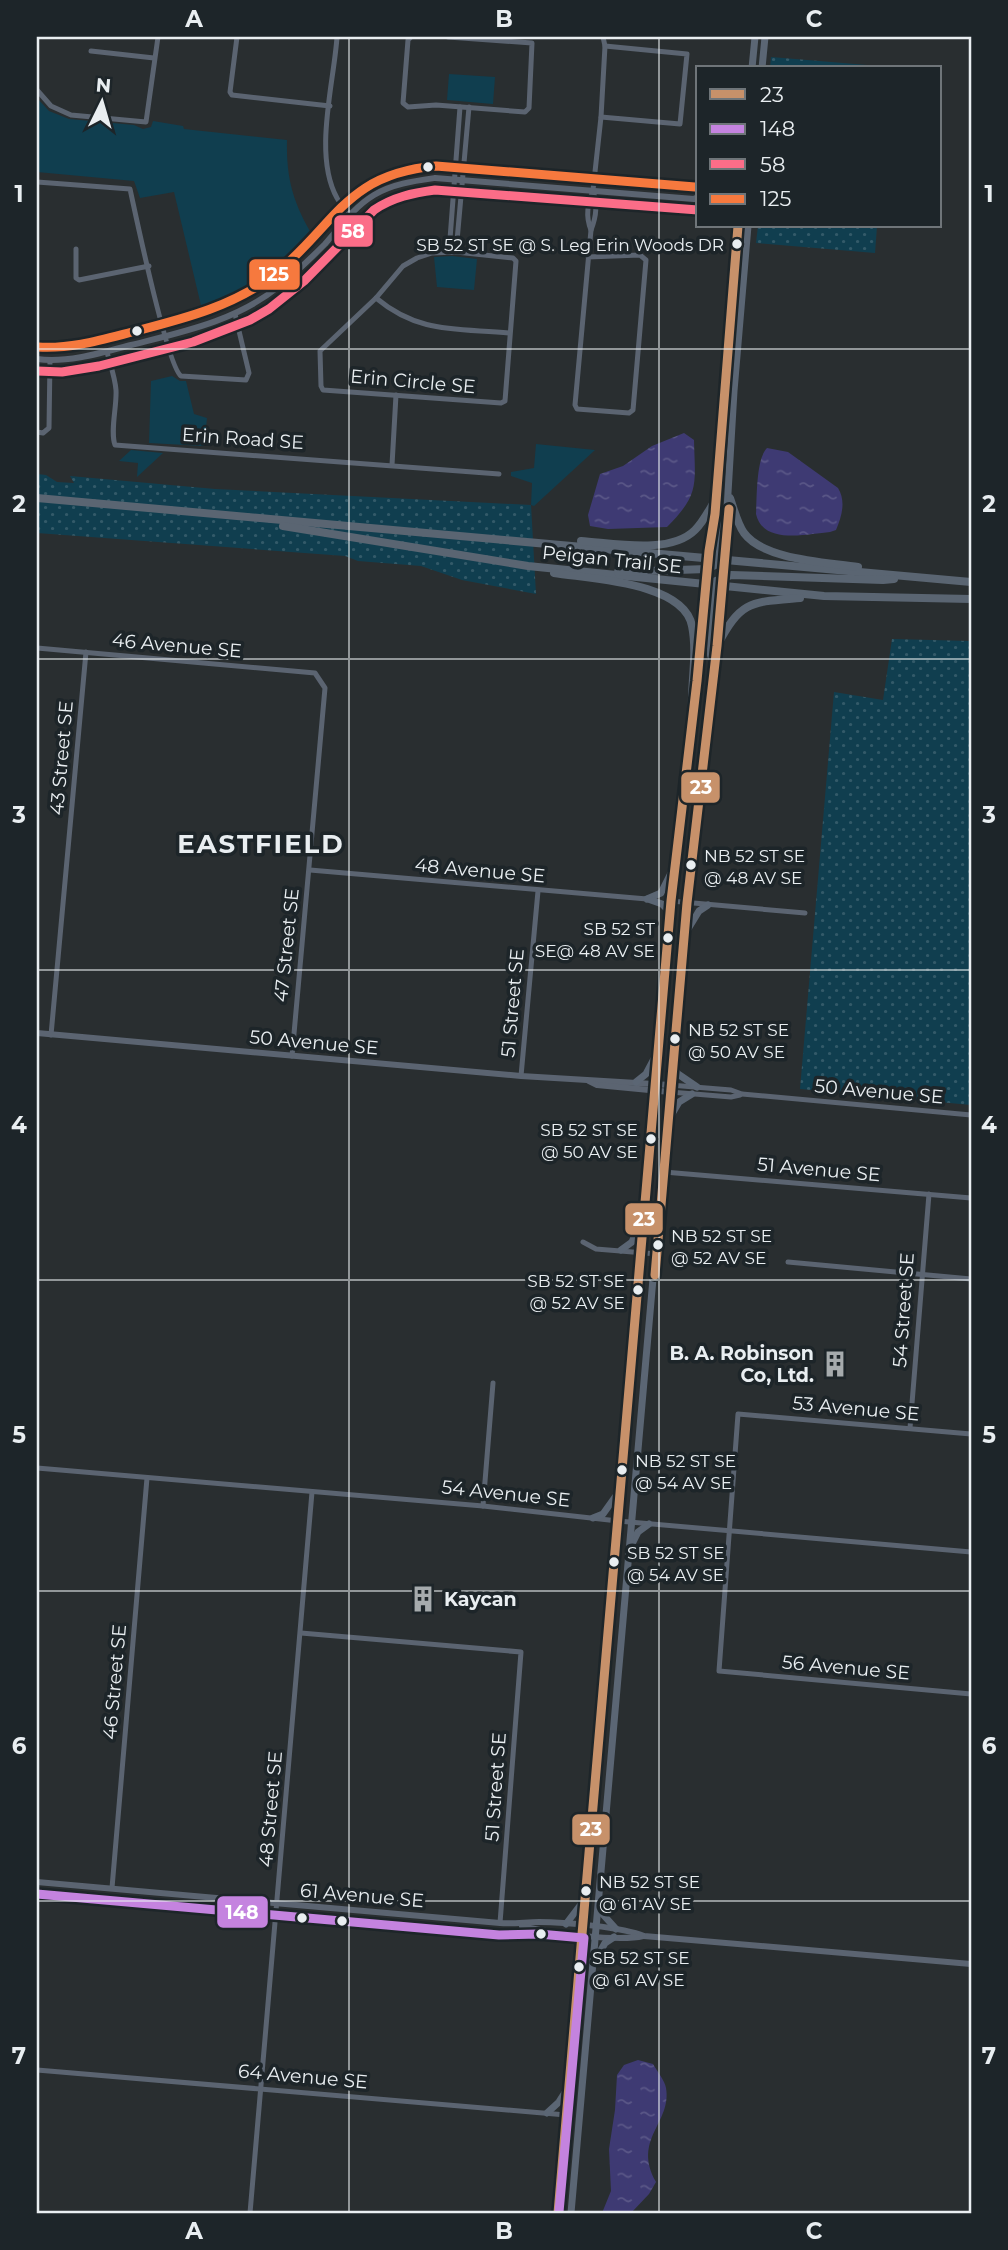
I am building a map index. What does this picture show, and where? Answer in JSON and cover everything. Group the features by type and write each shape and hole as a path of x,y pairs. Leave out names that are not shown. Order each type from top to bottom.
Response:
{"main road":[{"path":"752,66 754,37"},
{"path":"762,66 765,37"},
{"path":"572,2213 687,903 717,646 714,564 718,529 715,514 738,228"},
{"path":"714,663 711,655 716,583 714,564 730,498 734,391 748,228"},
{"path":"533,542 550,540 666,544 680,540 694,531 717,497"},
{"path":"730,498 743,532 761,547 790,556 864,568 880,574"},
{"name":"Peigan Trail SE","path":"37,499 533,542 714,564 971,582"},
{"name":"Peigan Trail SE","path":"253,519 528,566 824,596 971,599"},
{"path":"609,573 714,564"},
{"path":"528,566 548,572 645,588 676,601 686,611 692,627 692,717"},
{"path":"716,583 732,575 883,580 904,577"},
{"path":"558,2213 671,901 692,717 716,583"},
{"path":"717,646 735,614 747,606 762,601 824,596"},
{"path":"647,899 662,893 675,863"},
{"path":"647,899 662,904 670,912"},
{"path":"684,939 691,921 708,905"},
{"path":"636,1082 649,1070 658,1050"},
{"path":"672,1066 678,1074 698,1087"},
{"path":"667,1122 676,1105 692,1094"},
{"path":"621,1250 632,1242 643,1218"},
{"path":"593,1518 609,1508 621,1490"},
{"path":"631,1545 638,1532 649,1524"},
{"path":"566,1924 584,1899"},
{"path":"594,1963 605,1943 615,1933 599,1910"},
{"path":"547,2113 559,2102 568,2087"}],"street":[{"path":"37,90 51,106 71,115 146,122 158,37"},
{"path":"236,37 230,92 232,94 330,106"},
{"path":"337,37 326,140 330,179 337,198 350,214"},
{"path":"411,37 408,40 403,103 408,107 470,107 525,112 529,108 532,43 524,39 448,37"},
{"path":"588,257 640,255 646,260 632,410 629,413 577,409 575,405 588,257 591,230 587,219 588,201 593,190 601,117 605,47 603,37"},
{"path":"601,117 680,124 687,54 605,47"},
{"path":"91,51 154,58"},
{"path":"456,252 460,107"},
{"path":"449,252 470,107"},
{"path":"37,359 71,359 107,352 166,337 235,314 265,297 303,266 350,214 375,195 414,180 435,178 696,200"},
{"path":"37,182 130,189 166,337 176,372 181,376 246,380 249,373 235,314"},
{"path":"76,249 76,278 79,280 149,265"},
{"name":"Erin Circle SE","path":"449,252 513,258 516,261 505,401 501,404 323,390 320,351 376,298 403,266 432,253 449,252"},
{"path":"376,298 392,311 417,323 509,333"},
{"name":"Erin Road SE","path":"107,352 116,387 113,438 115,445 392,466"},
{"path":"37,432 43,433 49,428 50,360"},
{"path":"396,395 392,466 499,474"},
{"name":"46 Avenue SE","path":"37,648 315,673"},
{"name":"43 Street SE","path":"51,1035 86,652"},
{"name":"47 Street SE","path":"292,1056 325,688 315,673"},
{"name":"48 Avenue SE","path":"310,870 647,899"},
{"name":"51 Street SE","path":"522,1076 538,891"},
{"path":"671,901 805,912"},
{"name":"50 Avenue SE","path":"37,1033 522,1076 636,1082 654,1087"},
{"name":"50 Avenue SE","path":"588,1081 597,1085 654,1087 692,1094 731,1097 742,1094"},
{"name":"50 Avenue SE","path":"670,1089 698,1087 731,1090 742,1094 971,1115"},
{"name":"51 Avenue SE","path":"664,1172 971,1198"},
{"name":"54 Street SE","path":"910,1428 929,1194"},
{"path":"583,1242 596,1248 657,1254"},
{"path":"789,1262 971,1279"},
{"path":"483,1506 493,1383"},
{"name":"53 Avenue SE","path":"730,1531 738,1414 971,1434"},
{"name":"54 Avenue SE","path":"37,1468 483,1506 633,1523 971,1552"},
{"name":"46 Street SE","path":"112,1888 147,1478"},
{"name":"48 Street SE","path":"250,2213 312,1492"},
{"name":"56 Avenue SE","path":"730,1531 719,1671 971,1694"},
{"name":"51 Street SE","path":"301,1633 521,1652 500,1923"},
{"name":"61 Avenue SE","path":"37,1882 500,1923 566,1924 582,1930"},
{"name":"61 Avenue SE","path":"517,1924 536,1930 615,1933 632,1939 644,1936 971,1964"},
{"name":"64 Avenue SE","path":"37,2070 566,2115"}],"shaded area":[{"path":"771,57 879,66 770,66"},
{"path":"449,74 495,77 493,104 447,100"},
{"path":"37,98 49,111 69,119 134,125 143,129 151,127 153,121 183,126 184,129 287,140 288,169 293,194 317,243 291,268 265,287 204,318 174,192 140,198 134,181 37,172"},
{"path":"758,228 877,228 875,253 756,243"},
{"path":"434,257 477,259 474,290 437,287"},
{"path":"172,376 186,381 194,414 207,418 204,446 149,443 151,381"},
{"path":"536,444 595,450 534,506 531,505 532,483 511,476 511,472 534,468"},
{"path":"131,450 163,453 137,477 138,463 119,461"},
{"path":"37,474 46,475 57,482 74,483 70,476 215,489 531,505 536,594 462,580 421,566 358,561 345,556 37,533"},
{"path":"892,639 971,641 971,1105 800,1089 834,692 883,700"}],"water":[{"path":"684,433 694,440 695,478 685,506 667,527 608,529 590,526 588,515 600,474 623,466 652,446"},
{"path":"767,448 788,452 838,488 842,509 836,530 787,535 776,534 760,524 756,514 758,479 763,453"},
{"path":"638,2060 653,2064 666,2088 664,2111 648,2154 656,2182 631,2213 602,2213 611,2191 609,2149 617,2075 624,2065"}],"transit line":[{"name":"125","path":"38,347 74,345 109,338 188,317 241,296 274,275 361,191 381,179 405,171 436,166 695,187"},
{"name":"58","path":"37,371 62,372 99,366 193,342 250,320 269,309 304,281 374,210 411,194 435,190 696,210"},
{"name":"23","path":"558,2213 671,901 715,514 738,228"},
{"name":"23","path":"655,1275 687,903 717,646 729,509"},
{"name":"148","path":"37,1894 499,1935 539,1934 584,1938 559,2212"}],"place":[{"name":"SB 52 ST SE @ S. Leg Erin Woods DR","path":"737,244"},
{"name":"NB 52 ST SE @ 48 AV SE","path":"691,865"},
{"name":"SB 52 ST SE@ 48 AV SE","path":"668,938"},
{"name":"NB 52 ST SE @ 50 AV SE","path":"675,1039"},
{"name":"SB 52 ST SE @ 50 AV SE","path":"651,1139"},
{"name":"NB 52 ST SE @ 52 AV SE","path":"658,1245"},
{"name":"SB 52 ST SE @ 52 AV SE","path":"638,1290"},
{"name":"B. A. Robinson Co, Ltd.","path":"835,1364"},
{"name":"NB 52 ST SE @ 54 AV SE","path":"622,1470"},
{"name":"SB 52 ST SE @ 54 AV SE","path":"614,1562"},
{"name":"Kaycan","path":"423,1599"},
{"name":"NB 52 ST SE @ 61 AV SE","path":"586,1891"},
{"name":"SB 52 ST SE @ 61 AV SE","path":"579,1967"}],"district":[{"name":"EASTFIELD","path":"261,844"}]}
